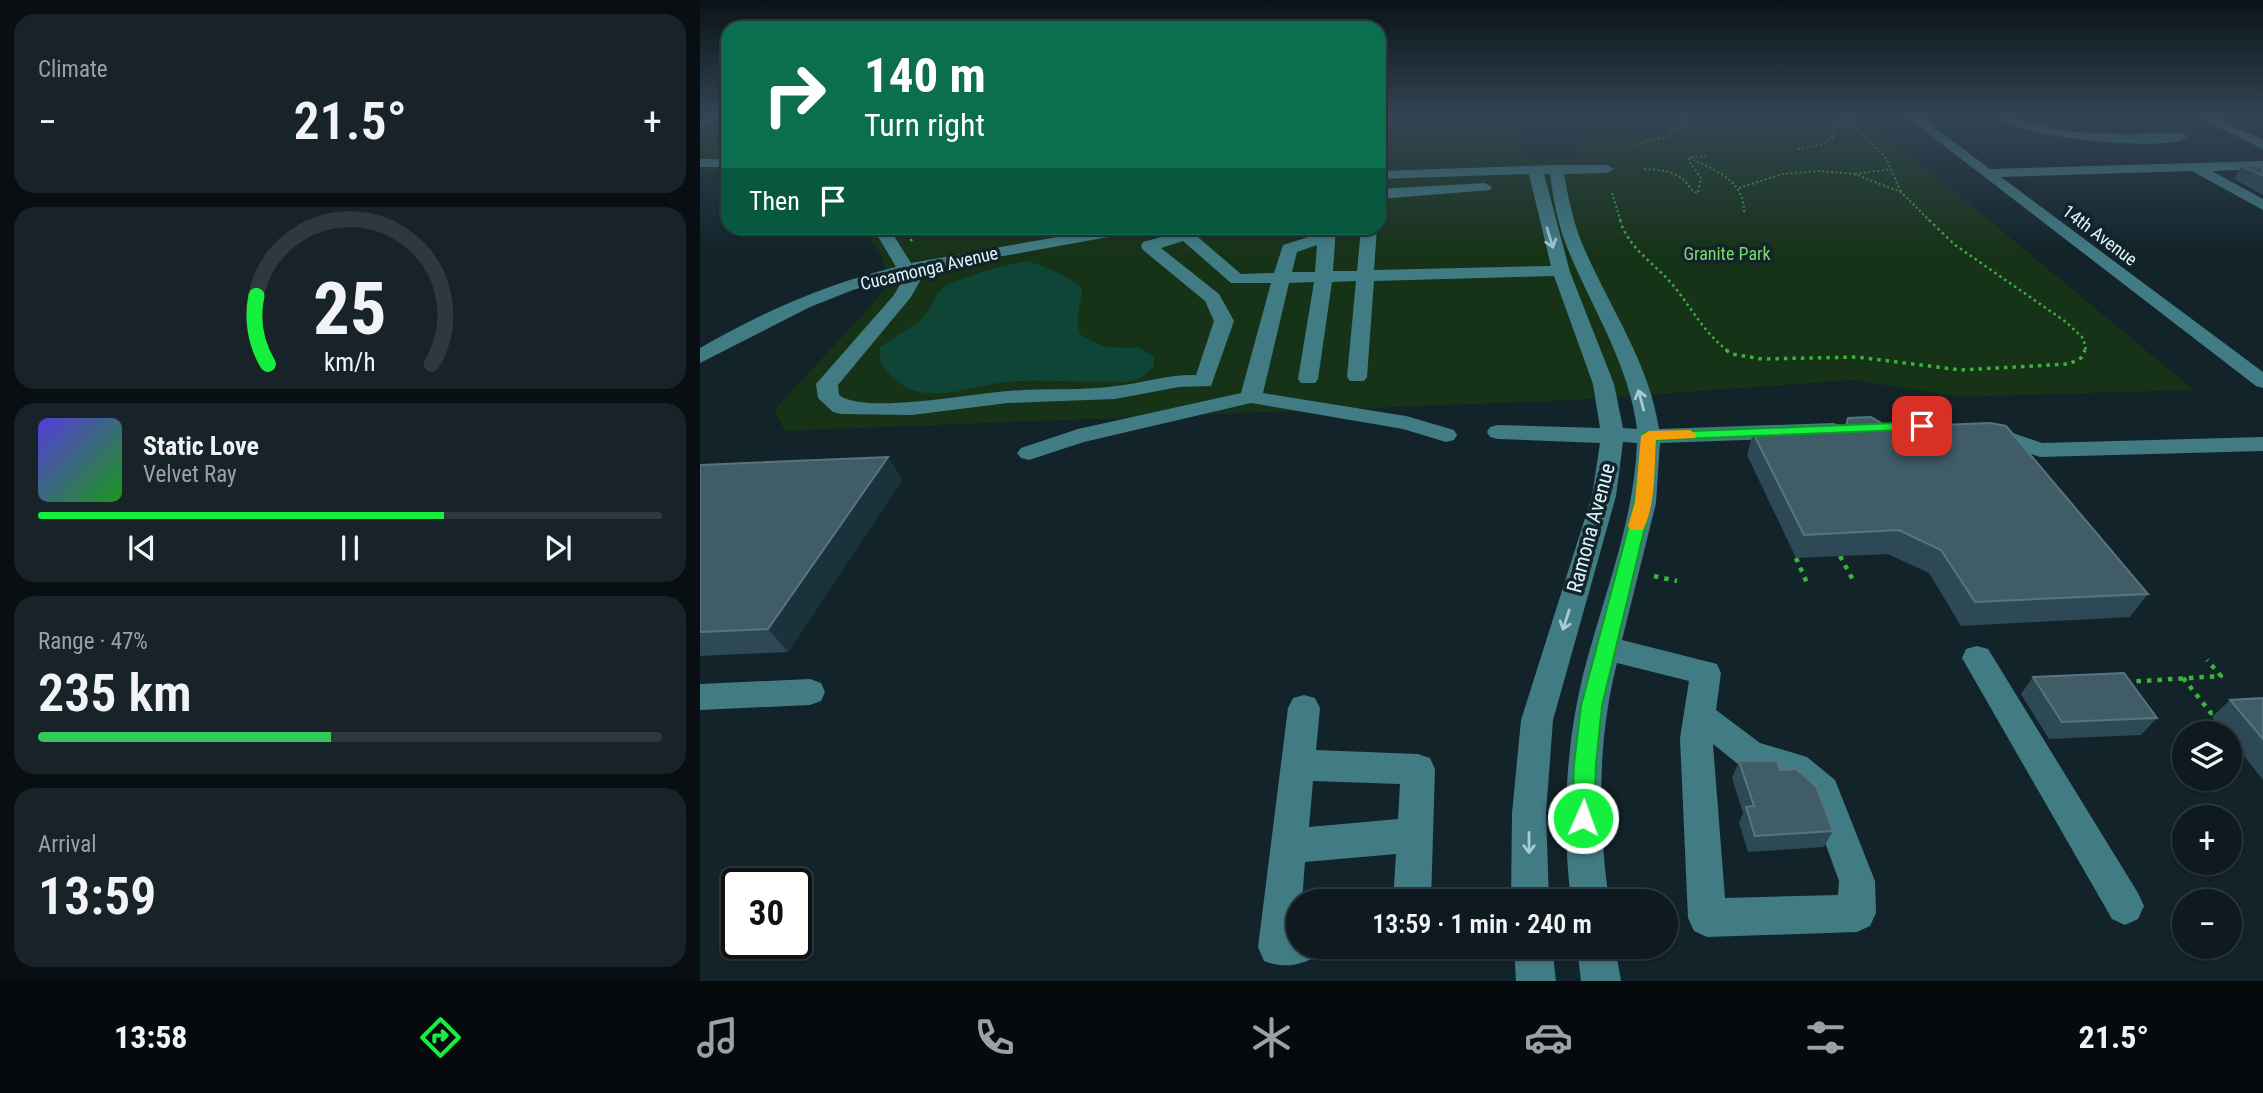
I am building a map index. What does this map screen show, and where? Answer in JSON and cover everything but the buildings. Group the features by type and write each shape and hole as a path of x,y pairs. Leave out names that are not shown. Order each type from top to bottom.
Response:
{"street":[{"name":"14th Avenue","path":"1974,164 2263,382"},
{"path":"1386,169 1439,165 1606,169"},
{"path":"2195,167 2263,205"},
{"path":"1986,173 2261,167"},
{"path":"1386,175 1545,168"},
{"name":"Ramona Avenue","path":"1530,889 1529,813 1537,720 1604,496 1610,466 1611,435 1610,411 1604,385 1561,271 1545,220 1545,168"},
{"name":"Ramona Avenue","path":"1545,168 1560,196 1573,242 1637,384 1649,436 1643,502 1591,706 1583,818 1589,889"},
{"path":"1386,194 1485,187"},
{"path":"885,235 906,265 911,281 902,297 827,384 829,398 841,407 912,408 1007,397 1115,393 1179,381 1204,382 1224,321 1213,298 1149,246 1186,235 1237,279"},
{"name":"Cucamonga Avenue","path":"700,341 800,295 906,265 1057,235"},
{"name":"Cucamonga Avenue","path":"700,357 749,329 812,300 906,265 1088,235"},
{"path":"1251,397 1289,249 1320,235"},
{"path":"1308,379 1324,276 1327,235"},
{"path":"1357,377 1369,235"},
{"path":"1213,298 1237,279 1561,271"},
{"path":"1029,453 1078,436 1251,397 1406,423 1446,435"},
{"path":"1498,432 1649,436 1853,429"},
{"path":"1970,433 2007,438 2040,450 2263,443"},
{"path":"1605,648 1706,673 1699,715 1696,738 1707,918 1857,913 1857,881 1823,791 1795,768 1751,755 1699,715"},
{"path":"1977,657 2125,906"},
{"path":"700,697 810,692"},
{"path":"1286,946 1278,947 1304,708"},
{"path":"1298,765 1418,769 1413,889"},
{"path":"1289,846 1415,835"},
{"path":"1534,959 1536,981"},
{"path":"1598,959 1601,981"}],"path":[{"path":"1644,169 1673,171 1693,192 1698,193 1702,183 1699,174 1690,164"},
{"path":"1703,164 1718,170 1739,188 1746,203 1744,215"},
{"path":"1612,193 1623,230 1633,246 1672,284 1711,338 1732,354 1762,359 1857,357 1961,370 2048,367 2069,364 2081,358 2087,347 2082,337 2066,322 1955,245 1901,191 1889,164"},
{"path":"1739,188 1768,177 1793,172 1854,174 1891,169"},
{"path":"1854,174 1901,191"},
{"path":"1840,556 1853,580"},
{"path":"1796,558 1807,583"},
{"path":"1654,576 1677,581"},
{"path":"2116,682 2221,676 2207,660"},
{"path":"2183,678 2211,713 2225,713"}],"green space":[{"path":"700,164 721,164 721,171 700,171"},
{"name":"Granite Park","path":"1386,164 1921,164 2194,390 1960,397 1853,380 1574,400 785,431 774,410 877,299 890,281 878,249 868,235 1386,235"}],"shaded area":[{"path":"1025,261 1055,272 1082,288 1078,325 1082,336 1105,347 1140,348 1154,357 1154,366 1141,378 1127,382 1019,381 938,393 907,388 885,368 880,357 880,347 920,321 938,292 948,284"}],"slow traffic":[{"path":"1637,526 1643,502 1649,436 1690,435"}],"route":[{"path":"1583,818 1591,706 1643,502 1649,436 1922,426"}]}
